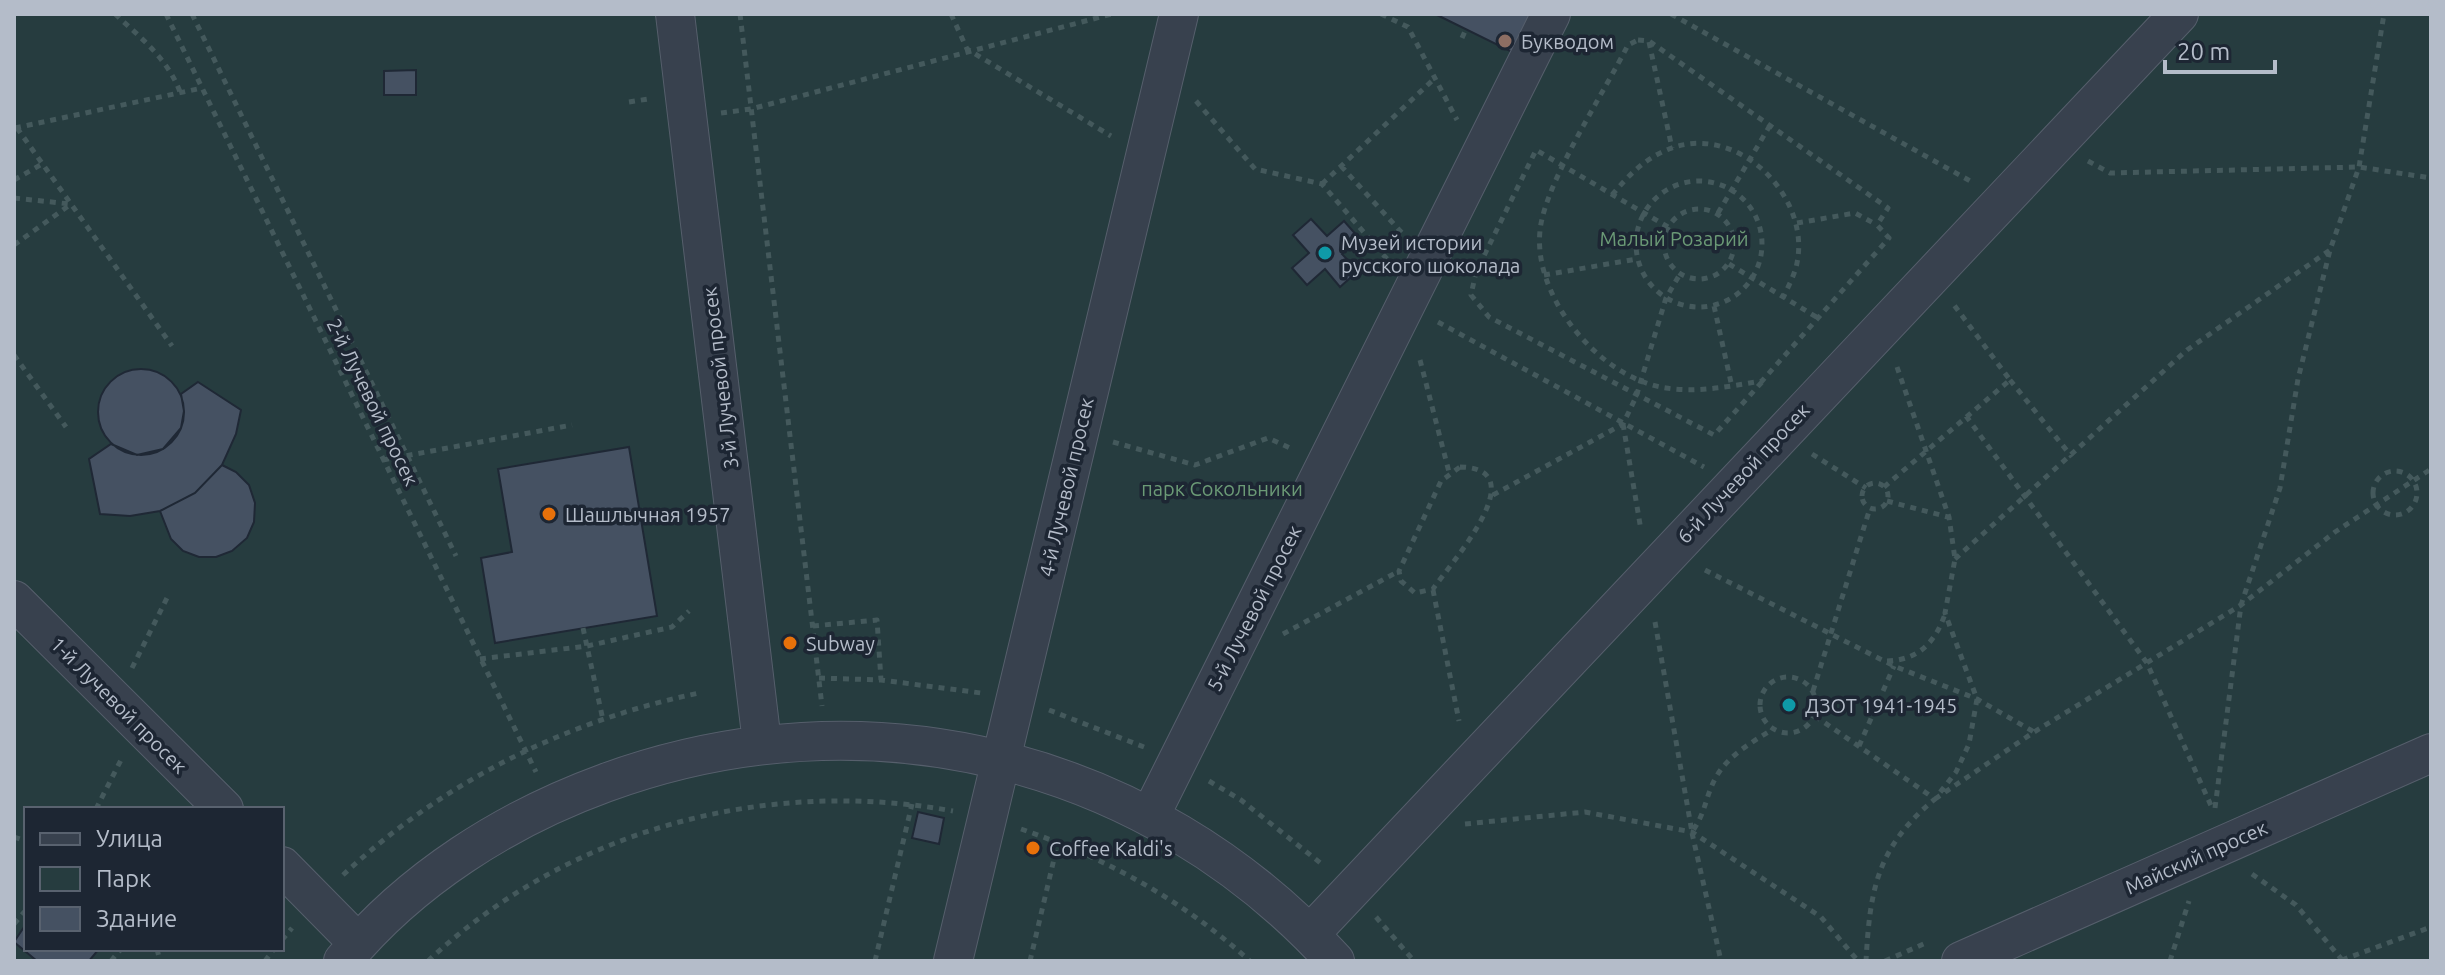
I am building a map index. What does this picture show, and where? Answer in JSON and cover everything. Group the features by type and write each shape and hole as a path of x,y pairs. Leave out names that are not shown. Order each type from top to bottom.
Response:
{"street":[{"name":"3-й Лучевой просек","path":"675,14 762,743"},
{"name":"4-й Лучевой просек","path":"953,961 1179,14"},
{"name":"5-й Лучевой просек","path":"1150,816 1551,14"},
{"name":"6-й Лучевой просек","path":"1322,947 1421,816 2179,14"},
{"name":"1-й Лучевой просек","path":"14,600 222,807"},
{"path":"284,868 315,900 351,952 419,887 486,839 551,804 661,763 762,743 880,740 1001,759 1150,816 1207,849 1261,889 1322,947"},
{"name":"Майский просек","path":"1961,961 2431,753"}],"path":[{"path":"115,14 151,47 175,78 180,92"},
{"name":"2-й Лучевой просек","path":"166,14 551,804"},
{"path":"192,14 456,556"},
{"path":"740,14 826,739"},
{"path":"951,14 967,49 1113,137 1147,144"},
{"path":"751,109 967,49 1112,14"},
{"path":"1381,14 1408,27 1462,130"},
{"path":"1671,14 1977,184"},
{"path":"1966,416 2147,663 2215,815 2241,605 2280,488 2298,379 2330,250 2359,167 2384,14"},
{"path":"1462,38 1466,29"},
{"path":"1762,381 1732,387 1666,388 1641,382 1604,358 1569,326 1544,275 1539,245 1542,218 1564,167 1628,45 1638,40 1649,41 1888,208 1877,225"},
{"path":"1649,41 1672,148"},
{"path":"1322,184 1435,78"},
{"path":"16,128 202,88"},
{"path":"1160,92 1196,101 1255,169 1322,184 1410,298 1623,424 1733,483"},
{"path":"1718,213 1769,127"},
{"path":"14,135 16,128"},
{"path":"16,128 172,346"},
{"path":"2058,141 2110,173 2359,167 2431,178"},
{"path":"1612,195 1636,167 1672,148 1712,145 1750,158 1780,186 1797,223 1798,263 1783,298"},
{"path":"1668,227 1536,150 1476,272 1471,295 1489,317 1636,397 1714,435 1889,238 1877,225 1855,213 1797,223"},
{"path":"14,180 42,164"},
{"path":"1341,166 1407,238"},
{"path":"1707,181 1732,189 1751,207 1761,230 1762,256 1752,279 1735,296 1714,306 1689,306 1666,298 1648,281 1637,259 1636,236 1643,213 1659,194 1682,183 1707,181"},
{"path":"14,198 71,204"},
{"path":"14,244 71,204"},
{"path":"1704,209 1718,213 1734,236 1729,264 1708,279 1694,279 1680,274 1670,265 1665,253 1668,227 1677,216 1689,210 1704,209"},
{"path":"1955,559 2072,457 2187,350 2330,250"},
{"path":"1544,275 1637,259"},
{"path":"1729,264 1818,318"},
{"path":"1680,274 1666,298 1636,397 1623,424 1692,832 1721,961"},
{"path":"1410,298 1449,472"},
{"path":"1951,301 2072,457"},
{"path":"1714,306 1732,387"},
{"path":"14,355 66,427"},
{"path":"1884,661 1919,654 1933,640 1945,613 1955,559 1949,517 1895,362"},
{"path":"1884,487 2010,380"},
{"path":"1493,495 1623,424"},
{"path":"383,460 572,425"},
{"path":"1079,431 1195,465 1268,438 1326,465"},
{"path":"1809,452 1866,488"},
{"path":"1279,636 1399,571 1441,481 1449,472 1473,467 1491,483 1493,495 1490,507 1433,589 1424,593 1407,588 1399,571"},
{"path":"1866,961 1869,910 1876,877 1892,844 1913,817 2034,732 2241,605 2335,532 2431,469"},
{"path":"2405,473 2414,481 2417,492 2415,504 2407,513 2396,516 2384,514 2376,506 2372,495 2374,483 2382,474 2405,473"},
{"path":"1866,488 1877,484 1884,487"},
{"path":"1884,487 1887,501"},
{"path":"1866,488 1863,499 1870,508"},
{"path":"1887,501 1949,517"},
{"path":"1870,508 1882,507 1887,501"},
{"path":"1813,691 1793,677 1769,685 1762,695 1760,708 1764,720 1773,729 1797,733 1808,726 1815,716 1813,691 1870,508"},
{"path":"1699,567 1894,666 1977,699 2034,732"},
{"path":"1433,589 1468,765"},
{"path":"115,701 169,594"},
{"path":"480,659 587,646 672,627 689,611"},
{"path":"1935,799 1956,772 1969,744 1977,699 1945,613"},
{"path":"813,626 877,620 881,680"},
{"path":"583,628 603,720"},
{"path":"1859,747 1894,666"},
{"path":"284,938 315,900 381,840 454,788 525,750 645,704 699,693"},
{"path":"1815,716 1935,799"},
{"path":"97,807 125,751 143,728"},
{"path":"1692,832 1705,813 1715,779 1738,750 1773,729"},
{"path":"428,961 457,934 518,890 583,855 678,821 777,802 814,799 912,804 987,819 1058,842 1123,869 1174,900 1250,961"},
{"path":"875,961 912,804"},
{"path":"1421,816 1457,824 1585,812 1692,832 1821,917 1858,961"},
{"path":"1030,961 1058,842"},
{"path":"2225,844 2246,869 2296,905 2342,961 2431,927"},
{"path":"2170,961 2191,894 2185,862"}],"green space":[{"name":"парк Сокольники","path":"14,14 2431,14 2431,961 14,961"}],"building":[{"name":"Букводом","path":"1435,14 1534,14 1514,53"},
{"path":"416,70 416,95 384,95 384,71"},
{"path":"1311,219 1327,236 1344,221 1359,238 1342,254 1358,271 1340,287 1325,269 1307,285 1292,268 1309,253 1293,235"},
{"path":"141,369 158,372 172,381 181,395 184,412 181,429 172,443 158,452 141,455 124,452 110,443 101,429 98,412 101,395 110,381 124,372"},
{"path":"198,382 241,410 236,434 222,465 195,493 160,511 130,516 100,514 89,459 111,444 137,455 163,449 181,428 184,411 181,394"},
{"path":"629,447 657,616 495,643 481,558 512,552 498,469"},
{"path":"222,465 236,472 249,485 255,503 254,522 247,538 232,551 216,557 199,557 183,551 171,539 160,511 195,493"},
{"path":"918,812 944,818 939,844 912,838"},
{"path":"24,927 24,950 14,942"},
{"path":"25,951 97,951 89,961 37,961"}],"place":[{"name":"Букводом","path":"1505,41"},
{"name":"Музей истории русского шоколада","path":"1325,253"},
{"name":"Шашлычная 1957","path":"549,514"},
{"name":"Subway","path":"790,643"},
{"name":"ДЗОТ 1941-1945","path":"1789,705"},
{"name":"Coffee Kaldi's","path":"1033,848"}],"park label":[{"name":"Малый Розарий","path":"1674,238"}]}
